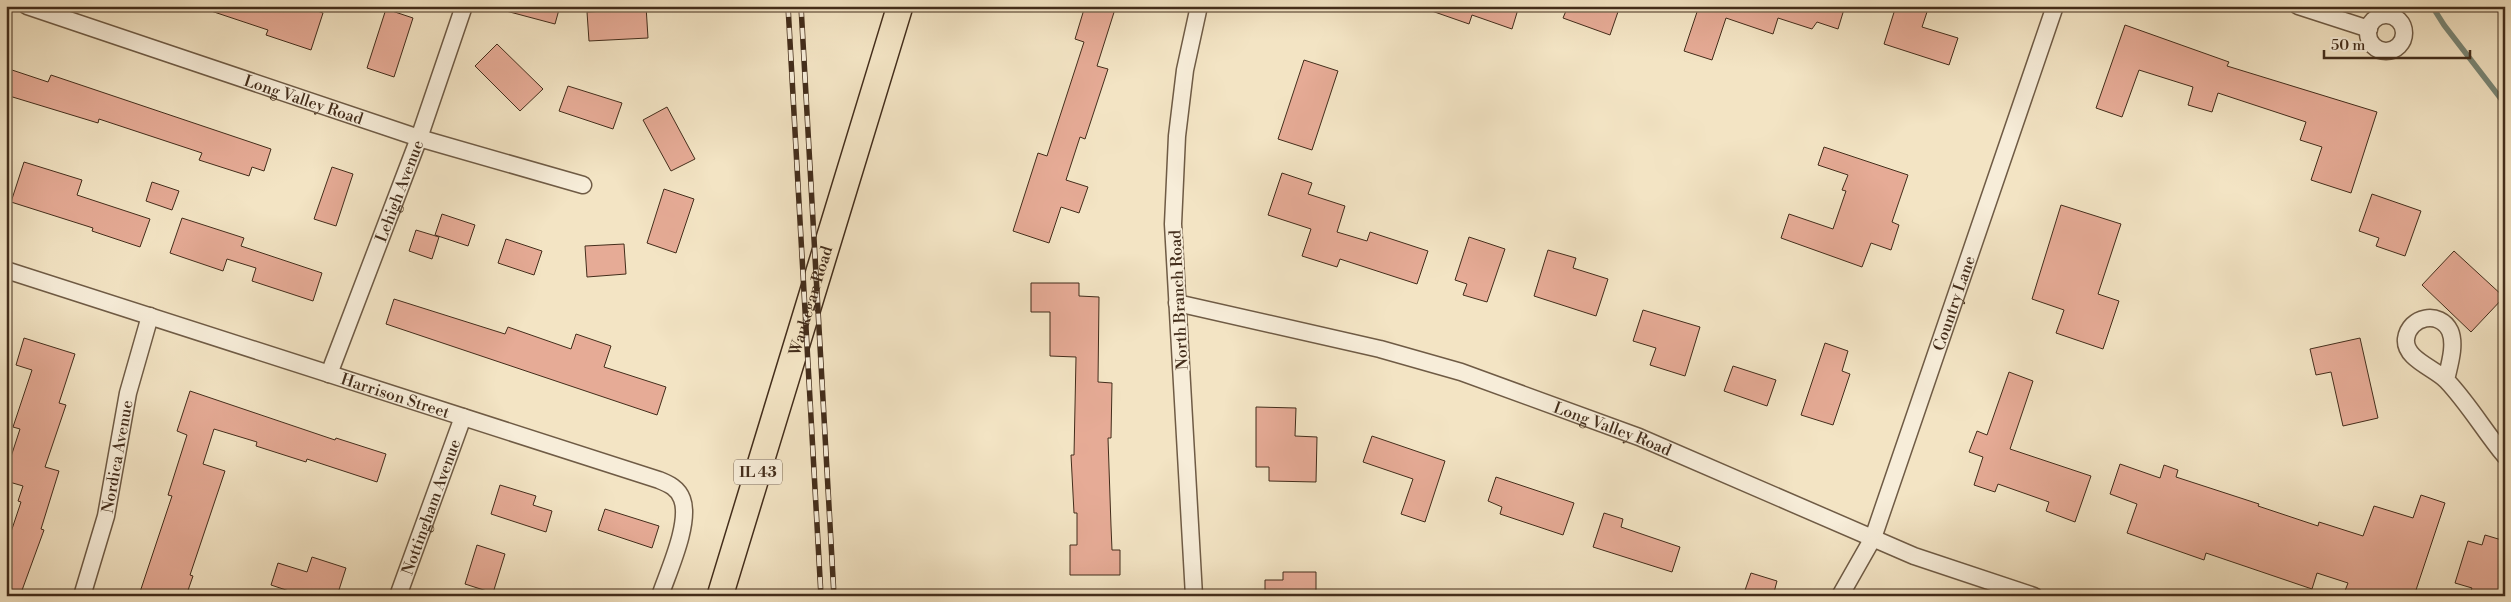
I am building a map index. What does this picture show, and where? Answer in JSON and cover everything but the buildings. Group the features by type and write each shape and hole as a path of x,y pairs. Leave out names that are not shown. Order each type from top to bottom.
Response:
{"main road":[{"name":"Waukegan Road","path":"720,596 900,6"}],"street":[{"name":"Long Valley Road","path":"27,6 419,138 583,185"},
{"name":"Lehigh Avenue","path":"329,374 419,138 464,6"},
{"name":"North Branch Road","path":"1194,596 1173,224 1178,136 1185,70 1199,6"},
{"name":"Country Lane","path":"1840,596 1873,538 2055,6"},
{"path":"2298,6 2369,29"},
{"name":"Harrison Street","path":"6,270 659,480 674,487 682,498 683,518 660,596"},
{"name":"Long Valley Road","path":"1178,303 1380,349 1470,375 1639,437 1914,556 2034,596"},
{"name":"Nordica Avenue","path":"82,596 106,516 128,392 150,316"},
{"path":"2446,380 2505,456"},
{"name":"Nottingham Avenue","path":"398,596 463,417"}],"waterway":[{"path":"2432,6 2444,25 2505,104"}],"railway":[{"path":"788,6 821,596"},
{"path":"801,6 834,596"}]}
